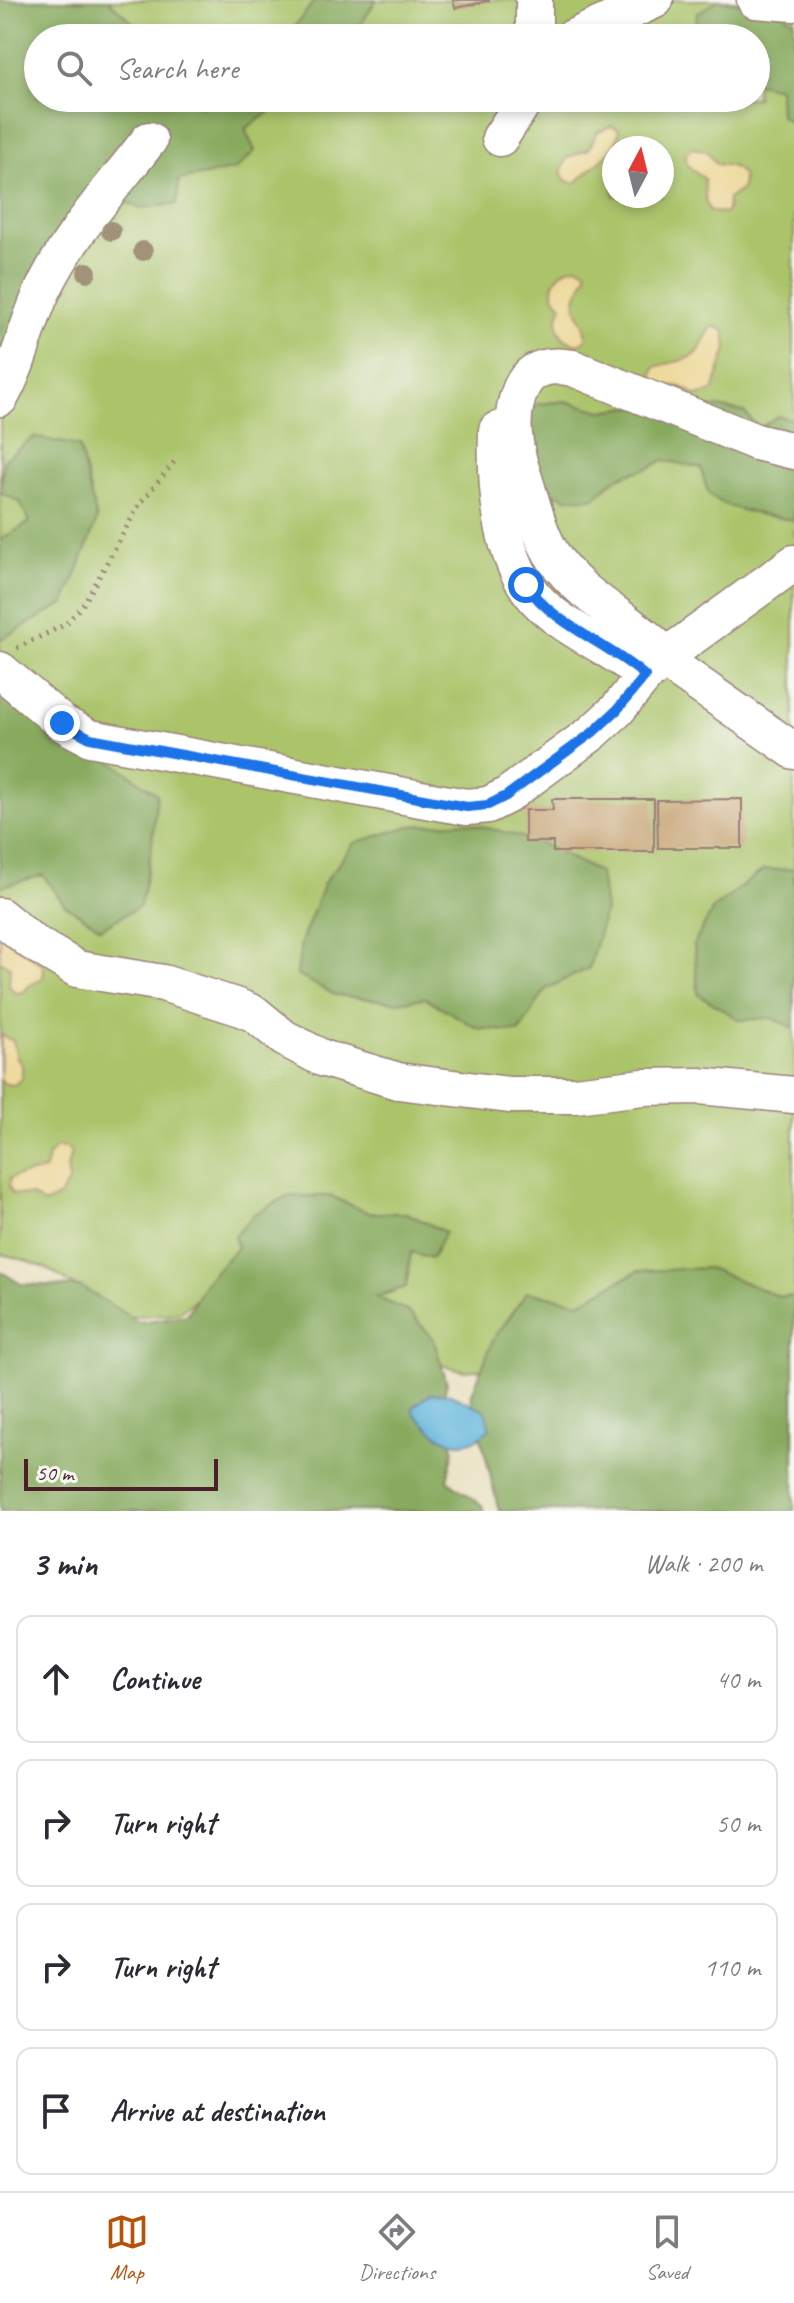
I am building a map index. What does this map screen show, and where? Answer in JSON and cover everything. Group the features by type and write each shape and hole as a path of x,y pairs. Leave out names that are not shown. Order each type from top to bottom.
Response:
{"lane":[{"path":"534,0 534,24"},
{"path":"603,24 655,0"},
{"path":"755,0 794,3"},
{"path":"500,138 517,112"},
{"path":"0,398 14,371 42,291 58,262 149,140"},
{"path":"507,362 497,424 496,458 504,531 526,585 544,607 616,652 678,670 794,751"},
{"path":"656,666 554,558 543,536 515,445 515,412 526,378 539,368 557,365 573,368 756,442 794,451"},
{"path":"5,660 62,723 90,738 467,807 488,805 506,796 592,733 656,666 794,563"},
{"path":"0,916 32,942 77,969 163,983 238,1007 255,1014 284,1038 322,1058 398,1081 509,1095 575,1095 643,1087 699,1086 794,1095"}],"path":[{"path":"5,660 66,624 85,602 139,505 175,461"}],"green space":[{"path":"0,0 794,0 794,1335 465,1371 409,1357 223,1277 179,1313 115,1318 75,1286 34,1263 0,1254"},
{"path":"0,0 108,0 134,24 24,24 24,112 270,112 245,129 255,151 236,169 179,180 177,204 139,208 111,194 54,242 59,299 0,367"},
{"path":"315,0 376,0 361,24 297,24"},
{"path":"719,0 775,9 794,21 794,124 780,116 779,88 770,86 770,24 696,24 697,13"},
{"path":"565,401 602,411 645,405 678,417 718,407 744,412 759,428 778,416 794,419 794,520 748,512 725,504 709,493 701,468 663,460 617,478 595,498 567,498 536,486 521,421 538,404"},
{"path":"34,437 79,446 97,520 65,603 0,640 0,540 30,522 20,502 0,492 4,460"},
{"path":"0,680 157,794 151,852 140,906 101,928 65,905 43,875 0,887"},
{"path":"466,822 537,841 600,873 605,910 589,968 546,989 519,1032 477,1028 425,998 397,1002 335,995 297,975 301,943 324,883 354,843 410,826"},
{"path":"794,869 794,1028 772,1018 740,1020 698,994 694,944 713,909 763,870"},
{"path":"287,1196 331,1196 369,1213 407,1213 445,1232 432,1258 411,1252 406,1287 376,1297 409,1312 433,1338 447,1383 438,1415 454,1449 447,1480 482,1505 484,1511 0,1511 0,1271 21,1284 81,1287 139,1322 187,1315 206,1281 237,1248 234,1236 254,1214"},
{"path":"709,1268 780,1297 794,1296 794,1511 499,1511 471,1396 493,1340 527,1292 580,1302 638,1271"}],"sand":[{"path":"611,126 619,129 618,136 602,136 602,159 598,163 575,183 566,181 561,172 567,158 589,149 597,132"},
{"path":"694,148 707,151 716,164 733,167 742,177 741,190 728,199 724,214 710,211 706,204 704,178 688,165 686,153"},
{"path":"577,266 587,273 576,302 586,334 586,339 579,344 561,335 558,318 562,305 553,289 559,275"},
{"path":"714,326 725,331 727,349 713,391 698,396 682,387 661,385 652,379 654,368 697,353"},
{"path":"0,934 44,966 43,978 24,992 15,993 9,986 10,966 0,961"},
{"path":"1,1035 13,1041 22,1065 22,1078 14,1085 0,1080"},
{"path":"56,1147 67,1148 71,1152 67,1168 69,1181 60,1196 44,1204 32,1196 13,1194 9,1187 10,1178 45,1170 48,1156"}],"water":[{"path":"430,1394 450,1394 485,1410 490,1429 479,1438 459,1443 431,1430 414,1413 413,1407"}],"building":[{"path":"453,0 489,0 489,1 455,8"},
{"path":"552,799 654,799 654,852 553,852 553,842 525,842 525,810 553,810"},
{"path":"742,799 742,848 658,848 657,800"}],"route":[{"path":"62,723 90,738 467,807 488,805 506,796 592,733 617,710 645,676 616,652 544,607 526,585"}]}
